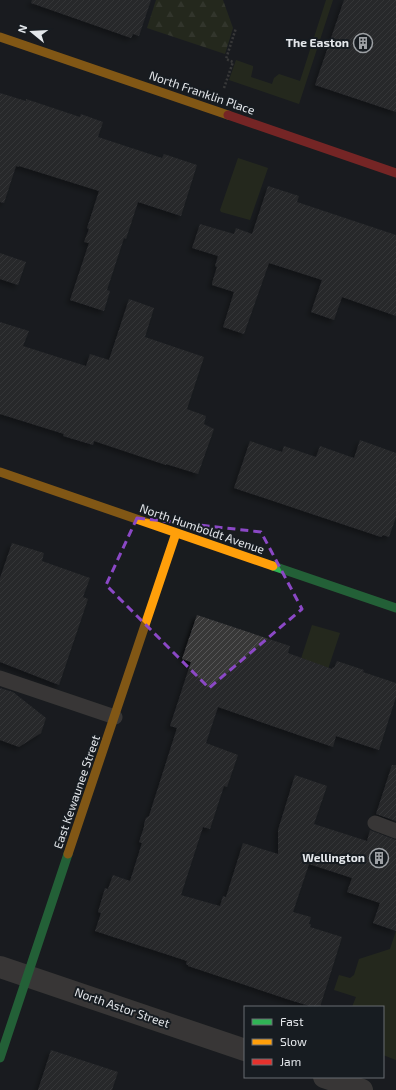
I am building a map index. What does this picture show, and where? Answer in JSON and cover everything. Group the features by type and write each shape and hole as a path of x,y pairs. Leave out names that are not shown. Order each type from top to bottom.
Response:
{"street":[{"name":"North Franklin Place","path":"0,37 396,173"},
{"name":"North Humboldt Avenue","path":"0,472 396,608"},
{"name":"East Kewaunee Street","path":"0,1058 176,533"},
{"name":"North Astor Street","path":"0,967 244,1050"},
{"path":"327,1078 362,1090"}],"lane":[{"path":"0,678 115,717"},
{"path":"375,824 396,830"}],"path":[{"path":"233,62 226,59 236,28"}],"highlighted area":[{"path":"137,518 261,532 302,609 209,688 106,585"}],"green space":[{"path":"156,0 223,0 233,28 225,54 147,28"},
{"path":"326,0 333,0 299,104 229,80 236,60 253,66 251,77 272,84 274,78 279,74 300,81"},
{"path":"238,158 268,168 250,220 221,212 220,210"},
{"path":"312,625 340,633 311,720 298,668"},
{"path":"396,931 396,1060 384,1055 384,1006 352,1006 356,997 334,990 339,975 350,978 354,975 359,959 390,949"}],"building":[{"path":"32,0 151,0 139,36 133,34 131,38 31,3"},
{"name":"The Easton","path":"344,0 396,0 396,112 315,85"},
{"path":"0,93 26,101 26,99 80,117 81,114 103,122 98,137 162,158 164,154 197,165 181,216 138,202 126,239 124,238 107,290 110,291 104,311 70,300 89,243 84,242 99,191 16,166 4,203 0,202"},
{"path":"268,186 299,196 297,202 396,235 396,316 342,297 334,320 311,312 322,280 269,263 244,334 223,327 234,292 212,285 217,267 215,266 218,256 192,248 200,224 234,234 236,228 252,234"},
{"path":"0,253 26,262 18,285 0,279"},
{"path":"129,299 154,308 145,337 204,357 187,409 206,416 204,424 214,429 198,474 94,441 93,445 63,436 64,434 0,414 0,322 29,331 23,346 86,366 90,354 109,360"},
{"path":"360,440 396,453 396,517 389,537 383,535 381,537 234,488 250,441 282,452 284,446 316,457 320,446 354,458"},
{"path":"12,543 44,553 42,561 90,578 83,597 88,599 59,685 0,662 0,578"},
{"path":"197,615 290,646 288,653 332,669 337,661 364,670 363,672 396,683 396,697 379,750 336,736 333,747 218,707 206,743 238,755 227,787 224,786 210,829 203,827 181,895 220,906 223,896 226,897 243,843 278,854 278,830 295,775 327,786 314,824 367,841 370,830 396,840 396,931 373,923 380,903 347,892 352,878 309,864 293,912 311,917 309,924 311,924 310,927 342,937 320,1006 310,1006 293,1001 188,966 186,964 187,961 95,931 101,913 98,912 105,888 108,889 113,875 130,881 142,843 139,842 144,824 146,818 149,816 177,728 170,726 191,662 182,659"},
{"path":"0,688 13,692 46,718 41,733 19,747 0,740"},
{"path":"392,765 396,765 396,821 376,814"},
{"path":"51,1050 118,1072 112,1090 38,1090"}],"traffic: fast":[{"path":"273,566 396,608"},
{"path":"0,1058 68,854"}],"traffic: slow":[{"path":"0,37 228,115"},
{"path":"0,472 273,566"},
{"path":"68,854 176,533"}],"traffic: jam":[{"path":"228,115 396,173"}],"place":[{"name":"The Easton","path":"363,43"},
{"name":"Wellington","path":"379,858"}]}
